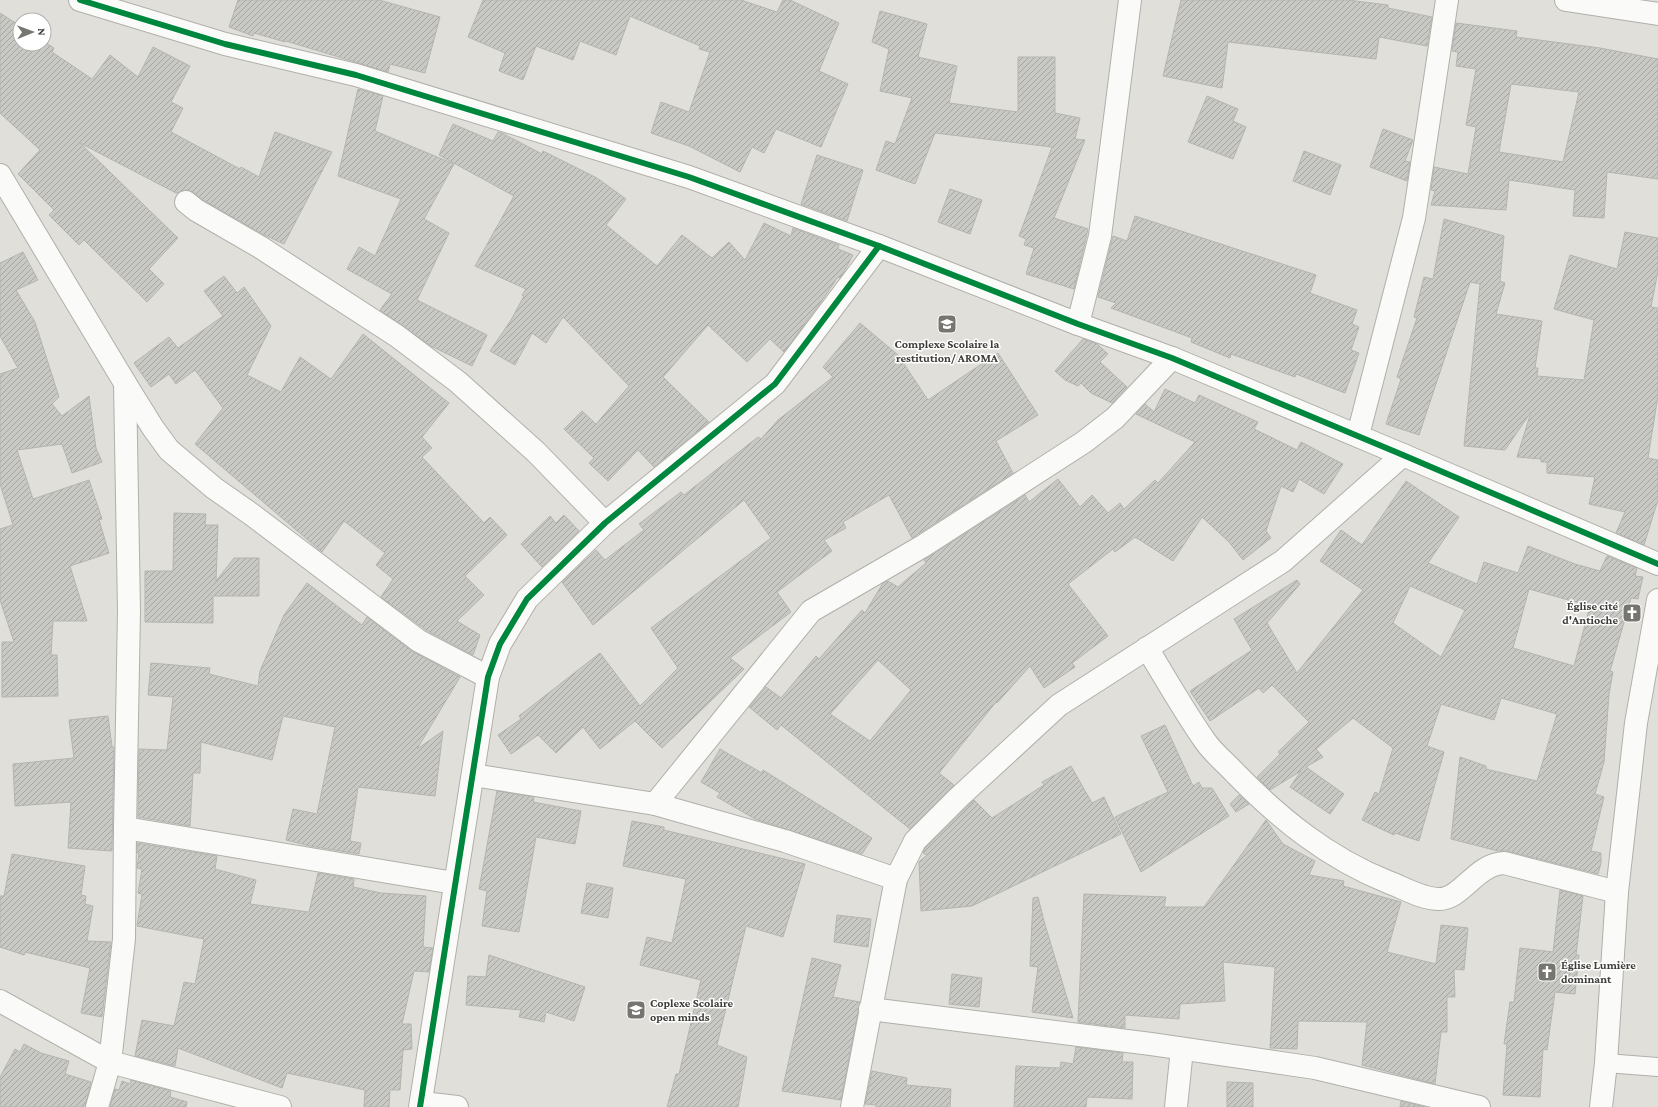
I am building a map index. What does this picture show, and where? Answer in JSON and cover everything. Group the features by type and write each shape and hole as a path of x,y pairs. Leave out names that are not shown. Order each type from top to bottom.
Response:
{"street":[{"path":"80,0 225,44 356,74 682,174 879,246 1078,324 1172,358 1358,435 1658,564"},
{"path":"1078,324 1100,236 1130,0"},
{"path":"1358,435 1414,218 1447,0"},
{"path":"1566,0 1658,14"},
{"path":"0,175 125,383 153,428 169,450 214,488 251,514 419,641 488,677"},
{"path":"186,202 196,210 260,247 410,345 458,382 536,452 605,523"},
{"path":"457,1107 421,1105 454,883 488,677 500,644 527,599 605,523 775,384 879,246"},
{"path":"655,804 811,611 923,546 1084,442 1115,418 1172,358"},
{"path":"97,1107 110,1062 124,939 124,828 129,611 125,383"},
{"path":"852,1107 896,879 915,842 958,798 1059,705 1283,561 1403,455"},
{"path":"1601,1107 1606,1063 1617,892 1636,723 1658,600"},
{"path":"1147,648 1206,742 1258,797 1324,850 1366,873 1429,899 1441,899 1450,896 1485,868 1495,863 1504,863 1617,892"},
{"path":"473,774 655,804 785,841 896,879"},
{"path":"124,828 454,883"},
{"path":"0,1002 110,1062 280,1107"},
{"path":"870,1008 1315,1068 1479,1107"},
{"path":"1176,1107 1182,1049"}],"lane":[{"path":"1606,1063 1658,1067"}],"building":[{"path":"238,0 379,0 440,17 425,73 390,64 388,72 286,41 285,42 254,33 253,36 229,27"},
{"path":"483,0 741,0 777,12 783,0 790,0 839,23 819,71 848,84 821,147 776,129 764,153 752,147 740,172 689,146 651,133 661,102 689,112 710,52 699,49 700,46 630,16 616,55 580,41 573,60 536,46 523,80 499,71 505,53 468,37"},
{"path":"1181,0 1348,0 1388,5 1388,8 1432,17 1427,46 1379,37 1376,59 1228,42 1222,88 1163,76"},
{"path":"880,11 927,24 918,57 957,66 949,103 1018,112 1018,57 1055,57 1055,113 1080,118 1075,139 1085,140 1054,218 1088,229 1074,289 1026,274 1034,248 1024,245 1026,239 1019,236 1052,147 935,133 915,184 876,170 886,141 895,144 912,98 880,91 889,49 872,42"},
{"path":"0,13 12,21 12,52 52,52 92,79 110,55 138,77 153,47 190,66 171,102 183,108 171,132 240,169 241,167 259,177 275,132 332,152 284,244 262,234 203,200 193,192 187,190 176,193 80,143 178,238 149,269 164,284 147,302 84,240 79,245 49,215 54,210 18,174 40,150 0,113"},
{"path":"1456,23 1517,31 1516,37 1600,48 1658,59 1658,179 1607,172 1604,218 1573,216 1575,190 1509,180 1506,210 1431,205 1435,191 1431,190 1434,167 1468,174 1476,127 1466,125 1476,69 1456,66 1458,52 1452,51","holes":["1511,84 1579,92 1563,162 1499,152"]},
{"path":"358,89 383,96 375,131 454,164 424,219 449,233 417,300 487,335 472,366 431,346 380,310 392,294 347,269 359,247 375,256 401,199 338,176"},
{"path":"1207,96 1238,109 1233,121 1246,127 1233,159 1188,142"},
{"path":"453,124 493,141 498,132 502,133 542,154 543,151 597,178 626,199 606,225 657,266 682,235 712,258 729,242 745,260 764,223 791,236 793,228 839,245 838,249 853,255 840,278 838,277 784,352 770,339 747,362 708,325 663,377 709,422 654,467 638,450 608,481 589,463 594,458 564,429 582,411 596,424 629,386 563,317 546,343 532,333 515,365 490,351 511,320 524,296 522,295 526,289 475,266 514,196 439,155"},
{"path":"1383,129 1413,140 1405,161 1410,162 1407,181 1370,167"},
{"path":"1304,151 1341,165 1330,195 1293,181"},
{"path":"817,155 863,170 847,221 801,204"},
{"path":"950,189 982,200 970,234 938,222"},
{"path":"1135,216 1316,275 1310,293 1357,310 1352,324 1359,327 1351,350 1359,353 1345,393 1296,374 1295,377 1231,354 1230,358 1191,342 1192,338 1111,308 1116,303 1098,297 1113,236 1127,241"},
{"path":"1444,219 1504,236 1500,281 1505,283 1496,314 1542,321 1535,368 1538,368 1537,376 1584,380 1594,320 1554,309 1570,255 1617,269 1625,232 1658,238 1658,271 1651,307 1658,308 1658,396 1648,458 1658,460 1658,500 1644,545 1616,533 1625,512 1589,504 1595,477 1547,473 1547,462 1541,462 1541,459 1517,457 1531,412 1505,450 1464,446 1480,284 1470,282 1419,435 1386,424 1401,379 1397,377 1417,318 1414,317 1424,277 1433,279"},
{"path":"23,252 38,280 16,290 35,322 59,397 52,404 62,416 89,396 96,448 102,462 72,473 62,444 17,450 33,499 89,480 102,519 99,520 109,553 70,566 87,621 53,621 51,655 57,655 58,696 2,697 2,642 14,642 0,600 0,529 13,525 0,484 0,374 18,368 0,336 0,263"},
{"path":"224,276 237,293 244,287 271,326 247,375 281,392 300,357 331,379 363,334 449,403 422,437 432,448 422,457 484,523 490,517 507,535 465,576 484,595 457,621 480,635 473,655 426,630 381,597 393,579 376,565 385,553 344,521 322,552 195,444 223,408 195,370 176,384 169,374 151,387 134,363 169,337 178,348 223,316 204,291"},
{"path":"860,323 898,355 928,400 998,353 1038,415 996,441 1013,473 912,538 889,495 843,522 846,528 824,540 832,551 777,592 791,612 730,658 744,669 662,748 635,721 600,749 583,727 556,753 538,735 511,754 498,735 521,719 519,716 600,653 640,706 678,668 651,628 771,538 744,500 593,625 562,582 596,550 605,560 644,530 639,524 681,492 684,495 758,437 761,439 778,420 833,377 823,367"},
{"path":"1083,339 1097,344 1108,354 1100,362 1127,387 1112,403 1091,393 1081,383 1078,386 1065,380 1055,371"},
{"path":"1165,389 1195,403 1199,395 1258,422 1254,429 1297,450 1301,442 1343,464 1324,494 1299,479 1293,492 1281,486 1266,531 1271,538 1243,560 1229,542 1202,517 1173,561 1135,537 1115,552 1113,549 1068,584 1108,636 1072,663 1075,667 1044,688 1030,666 997,703 996,702 939,773 954,785 910,829 781,725 777,730 749,707 766,687 781,698 816,656 819,659 862,610 865,613 883,583 888,581 898,587 926,563 924,560 1025,495 1029,502 1058,479 1080,507 1092,495 1108,513 1120,503 1124,509 1155,480 1158,483 1195,442 1136,414 1145,404 1154,412","holes":["878,660 911,690 870,741 830,714"]},
{"path":"1406,481 1459,517 1428,563 1477,584 1484,562 1518,573 1528,546 1575,564 1600,571 1607,556 1637,568 1635,576 1643,577 1638,599 1631,598 1610,671 1613,672 1609,694 1604,762 1595,794 1604,797 1591,851 1601,853 1601,863 1598,874 1507,851 1498,851 1451,839 1460,757 1486,766 1486,769 1537,781 1557,714 1501,698 1494,720 1441,704 1427,746 1444,752 1419,841 1395,833 1394,835 1362,820 1375,792 1379,794 1393,748 1353,718 1316,749 1323,757 1306,767 1344,794 1330,814 1290,787 1301,771 1270,790 1257,777 1280,754 1278,752 1309,722 1272,685 1263,693 1259,688 1210,721 1190,691 1252,650 1234,619 1297,580 1300,584 1267,623 1297,673 1363,590 1320,561 1341,530 1362,545","holes":["1410,586 1465,610 1441,657 1393,623","1529,589 1590,606 1574,666 1513,648"]},
{"path":"174,513 206,514 205,525 218,525 216,581 234,558 259,558 259,596 213,596 213,623 145,622 145,571 173,571"},
{"path":"564,515 579,531 542,567 521,544 550,516 556,523"},
{"path":"307,583 362,625 367,617 412,651 460,677 417,749 443,731 435,796 358,787 350,841 361,843 359,854 310,846 286,840 293,809 317,814 335,727 283,716 272,760 201,742 200,773 193,773 190,826 138,817 139,749 167,750 173,697 148,695 151,663 210,668 209,674 258,686 260,671 284,615"},
{"path":"108,716 112,747 114,747 112,851 68,848 71,802 15,806 13,764 74,758 69,720"},
{"path":"1165,725 1193,786 1199,782 1202,788 1212,788 1229,816 1141,872 1115,817 1168,792 1141,736"},
{"path":"720,749 762,773 763,770 872,838 862,854 755,819 717,797 720,793 701,782"},
{"path":"1071,766 1092,803 1104,797 1121,834 972,906 921,911 919,862 927,855 923,853 925,848 974,800 992,818 1044,785 1042,782"},
{"path":"497,791 534,797 533,802 581,811 575,844 536,837 519,932 482,926 487,891 479,889"},
{"path":"1239,795 1249,804 1236,812 1230,804"},
{"path":"1266,820 1283,844 1315,861 1309,875 1344,881 1343,886 1401,902 1387,952 1436,964 1441,925 1468,928 1464,970 1454,969 1455,997 1447,997 1447,1032 1441,1032 1435,1084 1362,1065 1367,1022 1298,1021 1297,1049 1270,1048 1275,967 1223,962 1225,1001 1180,1004 1179,1019 1125,1015 1125,1028 1078,1022 1084,894 1166,897 1164,907 1204,907"},
{"path":"632,821 664,827 664,830 805,864 783,937 746,926 717,1045 747,1057 738,1107 667,1107 676,1074 679,1074 701,980 640,965 647,937 672,943 686,879 623,866"},
{"path":"137,843 217,856 215,869 256,880 250,904 309,912 318,873 354,879 353,887 381,893 426,896 423,947 433,948 429,972 414,971 402,1024 411,1024 412,1049 403,1050 400,1090 390,1090 389,1107 364,1107 365,1090 287,1073 282,1088 178,1048 175,1066 135,1056 142,1020 174,1026 184,982 195,984 204,939 137,926 142,894 138,893 142,869 137,868 139,853 137,853"},
{"path":"12,854 85,866 81,895 86,896 85,904 93,906 87,941 111,942 102,1017 81,1013 90,968 25,952 24,955 0,947 0,896 4,896"},
{"path":"587,883 613,888 608,918 581,913"},
{"path":"1560,890 1583,896 1576,955 1579,955 1575,994 1555,992 1547,1050 1543,1049 1540,1097 1503,1095 1507,1044 1504,1044 1510,1002 1514,1002 1520,948 1553,952"},
{"path":"1038,897 1073,1018 1032,1012 1038,967 1030,966 1033,898"},
{"path":"837,915 871,919 868,947 834,942"},
{"path":"489,955 585,987 574,1021 546,1012 544,1022 519,1017 521,1010 466,1005 468,976 486,977"},
{"path":"812,958 841,965 833,997 860,1002 841,1100 782,1091"},
{"path":"952,974 982,978 979,1007 949,1004"},
{"path":"24,1044 41,1053 69,1061 65,1074 91,1082 85,1107 0,1107 0,1077 15,1049 20,1052"},
{"path":"1076,1047 1123,1053 1122,1062 1133,1062 1132,1099 1087,1097 1086,1107 1014,1107 1016,1066 1060,1068 1061,1062 1073,1064"},
{"path":"872,1071 907,1078 906,1085 951,1089 950,1107 876,1107 876,1105 865,1104"},
{"path":"131,1080 171,1091 170,1097 187,1102 186,1107 110,1107 115,1089 119,1090 122,1081 130,1084"},
{"path":"1227,1082 1253,1083 1253,1107 1227,1107"},
{"path":"1401,1101 1425,1107 1400,1107"}],"cycle path":[{"path":"80,0 225,44 356,75 689,177 879,246 1078,324 1172,358 1658,564"},
{"path":"420,1107 488,677 500,644 527,599 605,523 775,384 879,246"}],"place":[{"name":"Complexe Scolaire la restitution/ AROMA","path":"947,324"},
{"name":"Église cité d'Antioche","path":"1632,613"},
{"name":"Église Lumière dominant","path":"1547,972"},
{"name":"Coplexe Scolaire open minds","path":"636,1010"}]}
